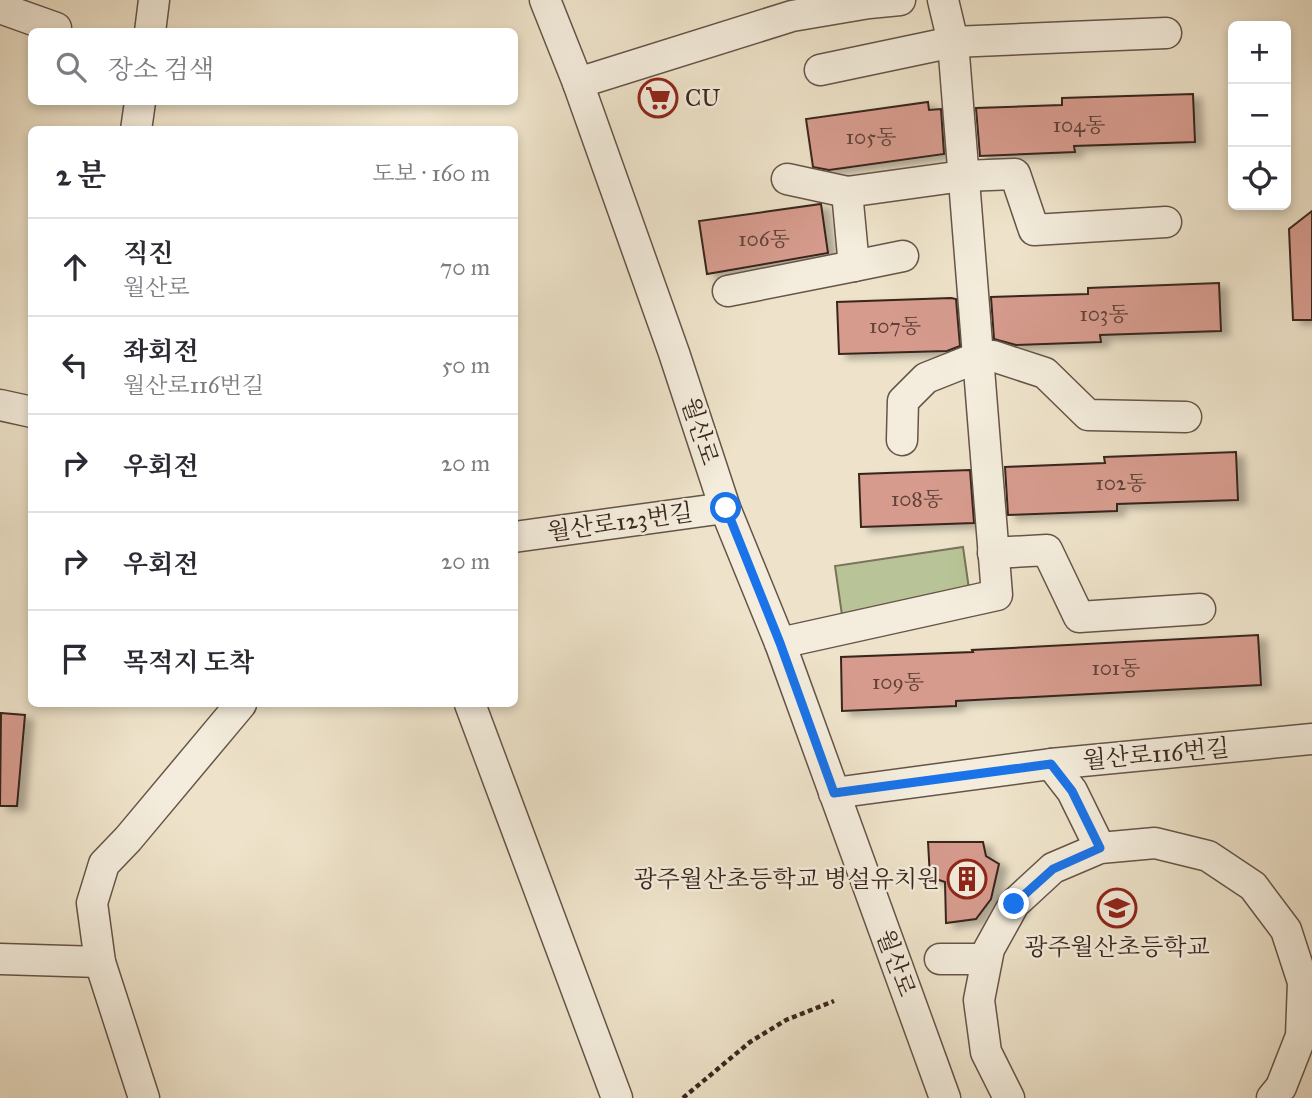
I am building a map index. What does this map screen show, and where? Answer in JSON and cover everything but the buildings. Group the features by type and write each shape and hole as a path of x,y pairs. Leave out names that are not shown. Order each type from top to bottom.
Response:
{"street":[{"path":"150,28 154,0"},
{"name":"월산로","path":"545,0 578,83 726,508 780,643 944,1098"},
{"path":"578,83 792,16 900,0"},
{"path":"780,643 997,595 953,42 943,0"},
{"path":"0,8 56,28"},
{"path":"820,70 953,42 1166,33"},
{"path":"137,126 140,105"},
{"path":"787,179 847,192 963,176 1015,174 1034,230 1166,222"},
{"path":"847,192 854,266"},
{"path":"728,291 903,256"},
{"path":"901,440 903,401 926,378 979,357 993,356 1045,373 1088,415 1186,417"},
{"path":"0,405 28,411"},
{"name":"월산로123번길","path":"518,536 726,508"},
{"path":"993,553 1047,550 1080,617 1200,609"},
{"path":"144,1098 100,962 92,903 104,864 238,707"},
{"path":"471,707 617,1098"},
{"name":"월산로116번길","path":"834,793 1051,764 1312,739"},
{"path":"1051,764 1072,791 1100,848"},
{"path":"1009,1098 986,1052 979,1000 989,949 1014,904 1053,869 1100,848 1155,843 1208,856 1253,887 1286,930 1303,982 1301,1036 1281,1087 1272,1098"},
{"path":"0,959 100,962"},
{"path":"940,960 986,960"}],"path":[{"path":"683,1098 750,1042 786,1020 834,1001"}],"green space":[{"path":"963,547 972,610 844,629 835,566"}],"place":[{"name":"CU","path":"658,98"},
{"name":"광주월산초등학교 병설유치원","path":"967,879"},
{"name":"광주월산초등학교","path":"1117,908"}],"route":[{"path":"726,508 780,643 834,793 1051,764 1072,791 1100,848 1053,869 1014,904"}]}
